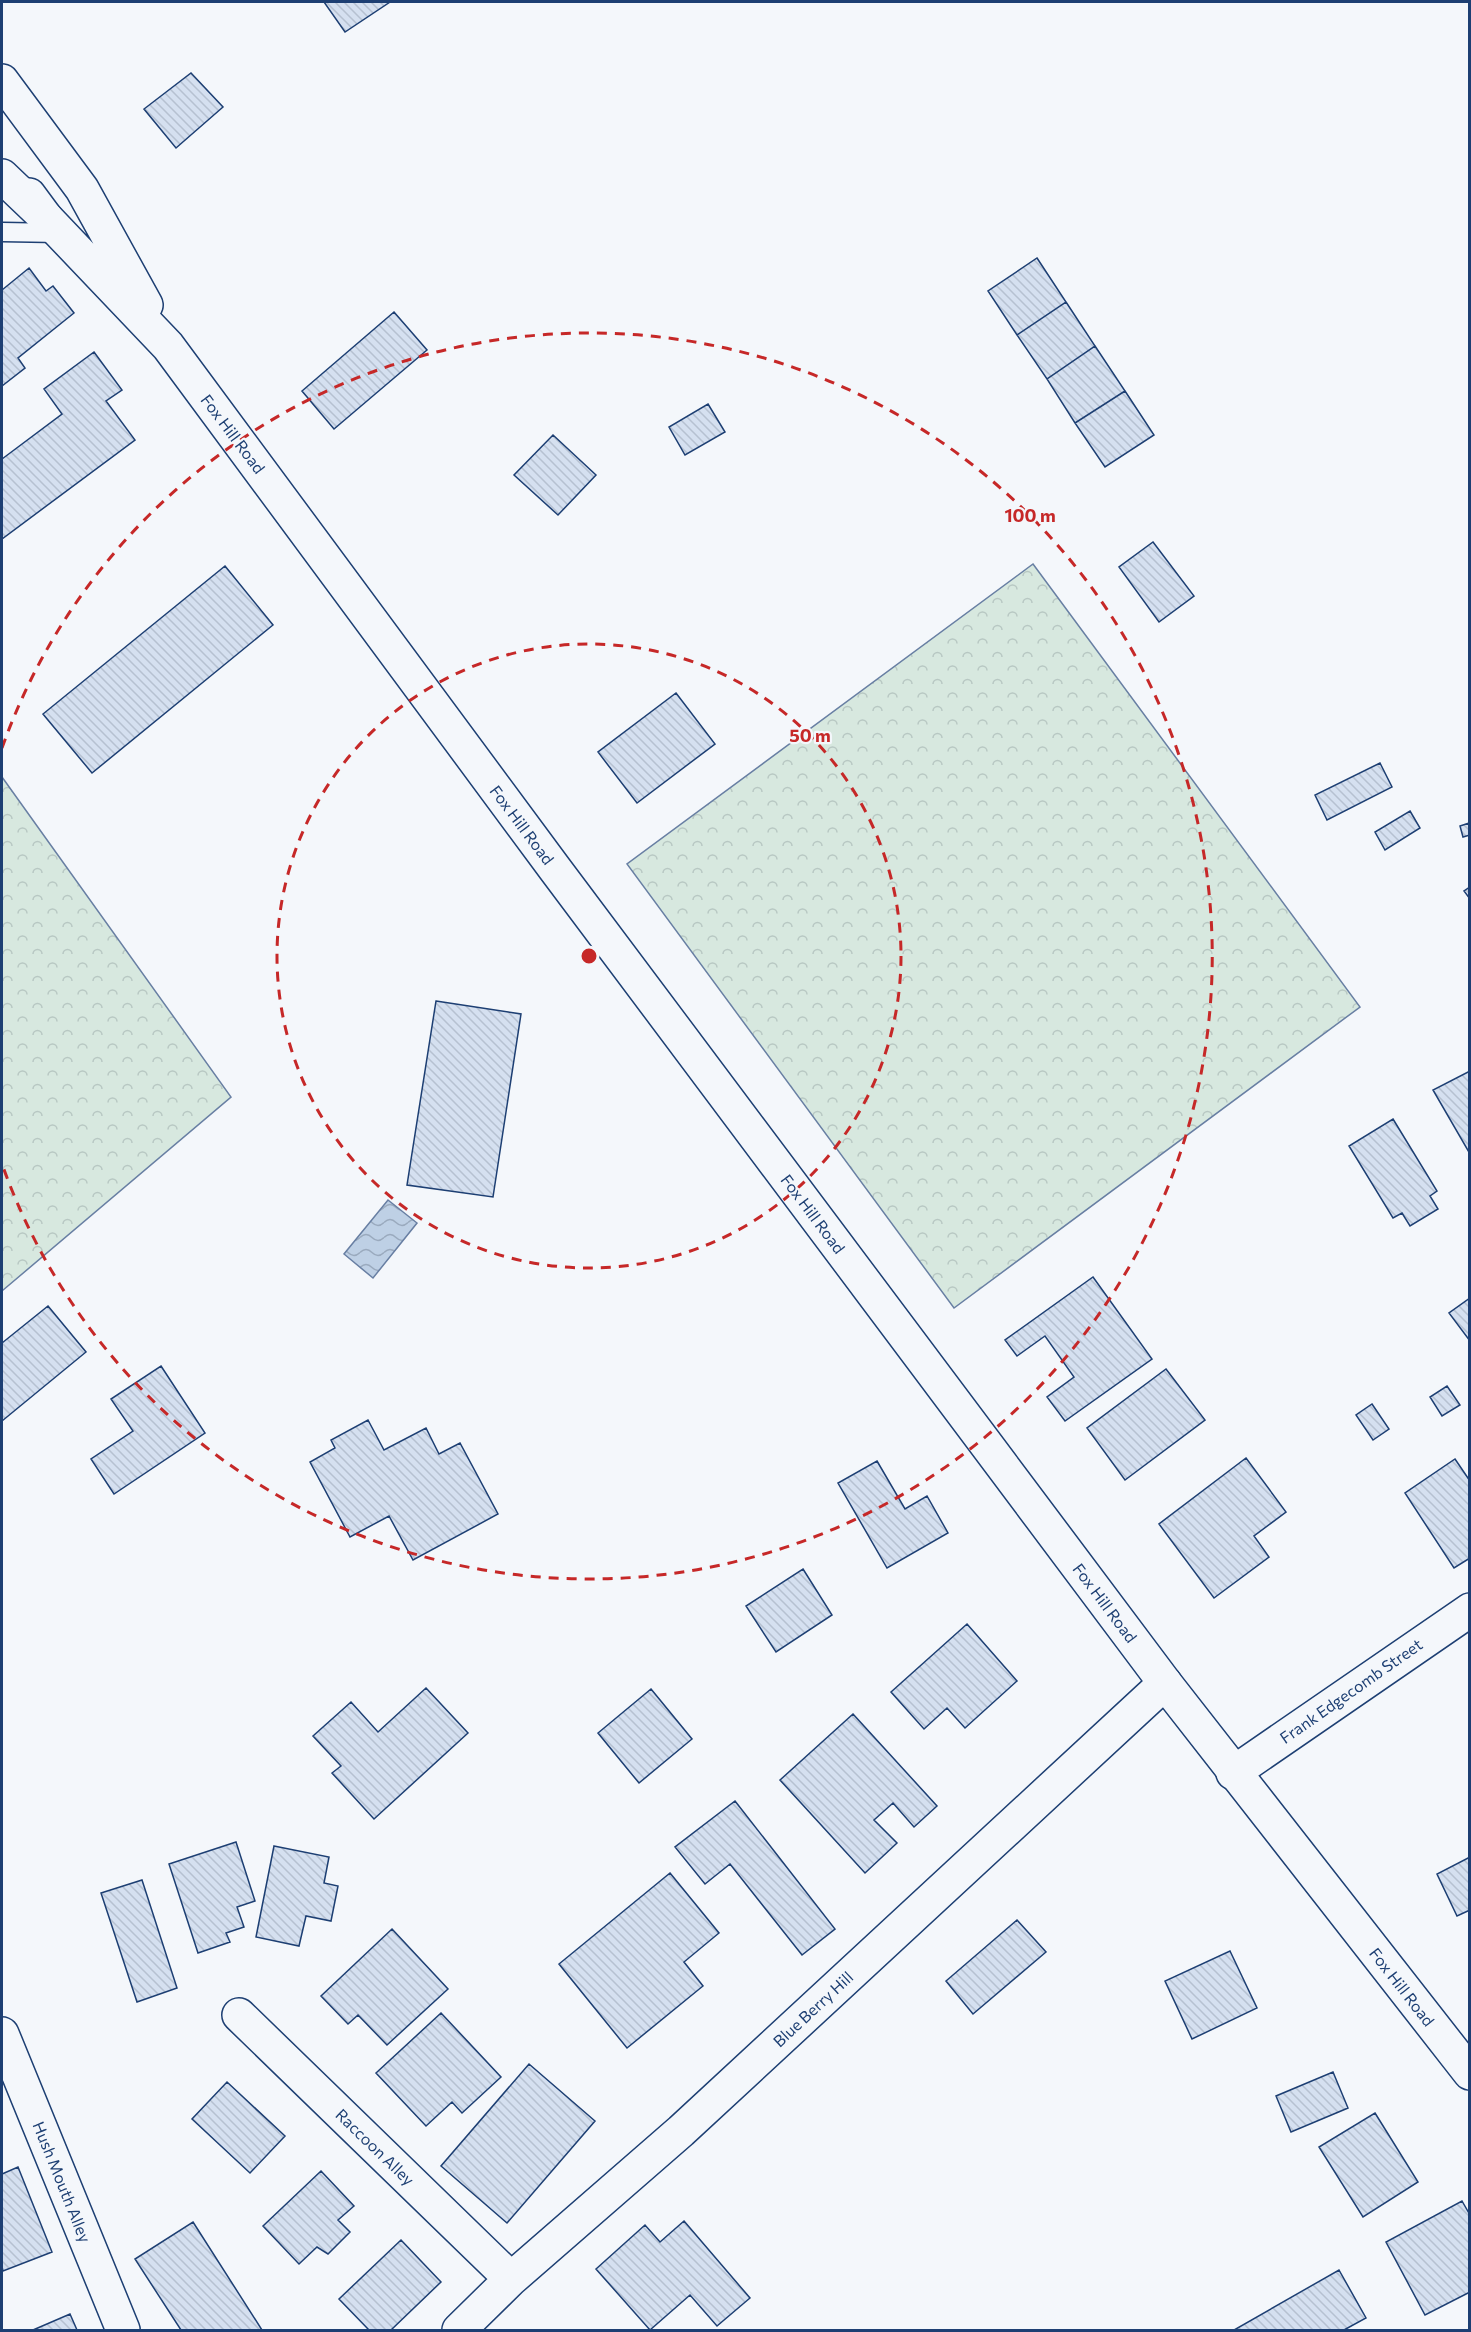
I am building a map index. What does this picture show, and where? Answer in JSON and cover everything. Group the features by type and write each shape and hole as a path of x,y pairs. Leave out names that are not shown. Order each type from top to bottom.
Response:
{"main road":[{"name":"Fox Hill Road","path":"2,81 82,189 168,346"},
{"name":"Fox Hill Road","path":"2,161 54,225 168,346 555,869 1165,1683 1233,1773 1470,2073"},
{"path":"2,176 54,225"},
{"name":"Frank Edgecomb Street","path":"1233,1773 1470,1610"},
{"name":"Blue Berry Hill","path":"459,2331 511,2279 681,2131 1165,1683"},
{"name":"Raccoon Alley","path":"239,2015 511,2279"},
{"name":"Hush Mouth Alley","path":"2,2034 123,2331"}],"lane":[{"path":"2,232 54,225"}],"green space":[{"path":"1033,564 1360,1007 954,1308 627,864"},
{"path":"2,777 231,1097 2,1291"}],"water":[{"path":"388,1200 417,1223 373,1278 344,1254"}],"building":[{"path":"324,2 390,2 345,32"},
{"path":"191,73 223,107 176,148 144,109"},
{"path":"1037,258 1066,302 1017,335 988,291"},
{"path":"29,268 46,291 53,286 74,313 18,358 25,368 2,386 2,290"},
{"path":"1066,302 1095,346 1047,379 1017,335"},
{"path":"394,312 427,350 334,429 302,391"},
{"path":"1095,346 1125,391 1075,423 1047,379"},
{"path":"94,352 122,390 106,401 135,440 2,539 2,459 62,414 44,389"},
{"path":"1125,391 1154,435 1105,467 1075,423"},
{"path":"708,404 725,432 685,455 669,427"},
{"path":"553,435 596,475 558,515 514,475"},
{"path":"1153,542 1194,596 1159,622 1119,567"},
{"path":"225,566 273,625 92,773 43,714"},
{"path":"676,693 715,744 637,803 598,752"},
{"path":"1380,763 1392,787 1327,820 1315,795"},
{"path":"1410,811 1420,828 1385,850 1375,832"},
{"path":"1469,823 1470,835 1463,837 1460,826"},
{"path":"1470,887 1470,899 1464,891"},
{"path":"436,1001 521,1014 493,1197 407,1185"},
{"path":"1470,1071 1470,1154 1433,1090"},
{"path":"1393,1119 1437,1191 1430,1196 1438,1209 1410,1226 1402,1213 1393,1218 1349,1146"},
{"path":"1093,1277 1152,1359 1065,1421 1047,1397 1074,1377 1045,1336 1017,1356 1005,1340"},
{"path":"1470,1298 1470,1341 1449,1313"},
{"path":"48,1306 86,1352 2,1421 2,1343"},
{"path":"161,1366 205,1433 114,1494 91,1459 133,1431 111,1399"},
{"path":"1166,1369 1205,1420 1125,1480 1087,1428"},
{"path":"1447,1386 1460,1405 1442,1416 1430,1397"},
{"path":"1372,1404 1389,1429 1373,1440 1356,1415"},
{"path":"368,1420 384,1450 426,1428 439,1454 460,1443 498,1514 413,1560 389,1516 350,1537 310,1462 335,1448 331,1440"},
{"path":"1246,1458 1286,1512 1254,1536 1269,1557 1214,1598 1159,1524"},
{"path":"1455,1459 1470,1481 1470,1558 1454,1568 1405,1493"},
{"path":"877,1461 905,1509 927,1496 948,1533 887,1568 838,1483"},
{"path":"803,1569 832,1615 776,1652 746,1606"},
{"path":"967,1624 1017,1681 965,1728 947,1708 924,1729 891,1692"},
{"path":"426,1688 468,1733 374,1819 332,1773 341,1766 313,1736 351,1702 378,1732"},
{"path":"651,1689 692,1739 639,1783 598,1733"},
{"path":"853,1714 937,1806 914,1827 893,1803 874,1820 897,1843 865,1873 780,1780"},
{"path":"735,1801 835,1929 802,1955 730,1864 705,1884 675,1847"},
{"path":"236,1842 255,1901 237,1907 244,1927 226,1933 230,1942 198,1953 169,1864"},
{"path":"274,1846 329,1857 324,1883 338,1886 331,1921 306,1916 299,1946 256,1937"},
{"path":"1470,1857 1470,1910 1457,1916 1437,1874"},
{"path":"670,1873 719,1933 684,1962 703,1986 627,2048 559,1964"},
{"path":"142,1880 177,1988 137,2002 101,1893"},
{"path":"1017,1920 1046,1952 973,2014 946,1981"},
{"path":"392,1929 448,1989 387,2045 358,2015 348,2024 321,1996"},
{"path":"1230,1951 1257,2008 1192,2039 1165,1981"},
{"path":"441,2013 501,2077 462,2113 452,2102 426,2126 376,2073"},
{"path":"529,2064 595,2121 507,2223 441,2166"},
{"path":"1333,2072 1348,2108 1291,2132 1276,2096"},
{"path":"227,2082 285,2136 250,2173 192,2119"},
{"path":"1375,2113 1418,2182 1363,2217 1319,2147"},
{"path":"18,2167 52,2252 3,2271 2,2174"},
{"path":"321,2171 354,2206 338,2220 350,2232 328,2254 317,2247 299,2264 263,2226"},
{"path":"1462,2201 1470,2215 1470,2292 1425,2315 1386,2242"},
{"path":"684,2221 750,2298 717,2326 690,2295 650,2330 596,2269 645,2225 660,2242"},
{"path":"193,2222 262,2330 181,2330 135,2259"},
{"path":"401,2240 441,2282 391,2330 369,2330 339,2299"},
{"path":"1339,2270 1366,2318 1344,2330 1234,2330"},
{"path":"70,2314 77,2330 33,2330"}]}
